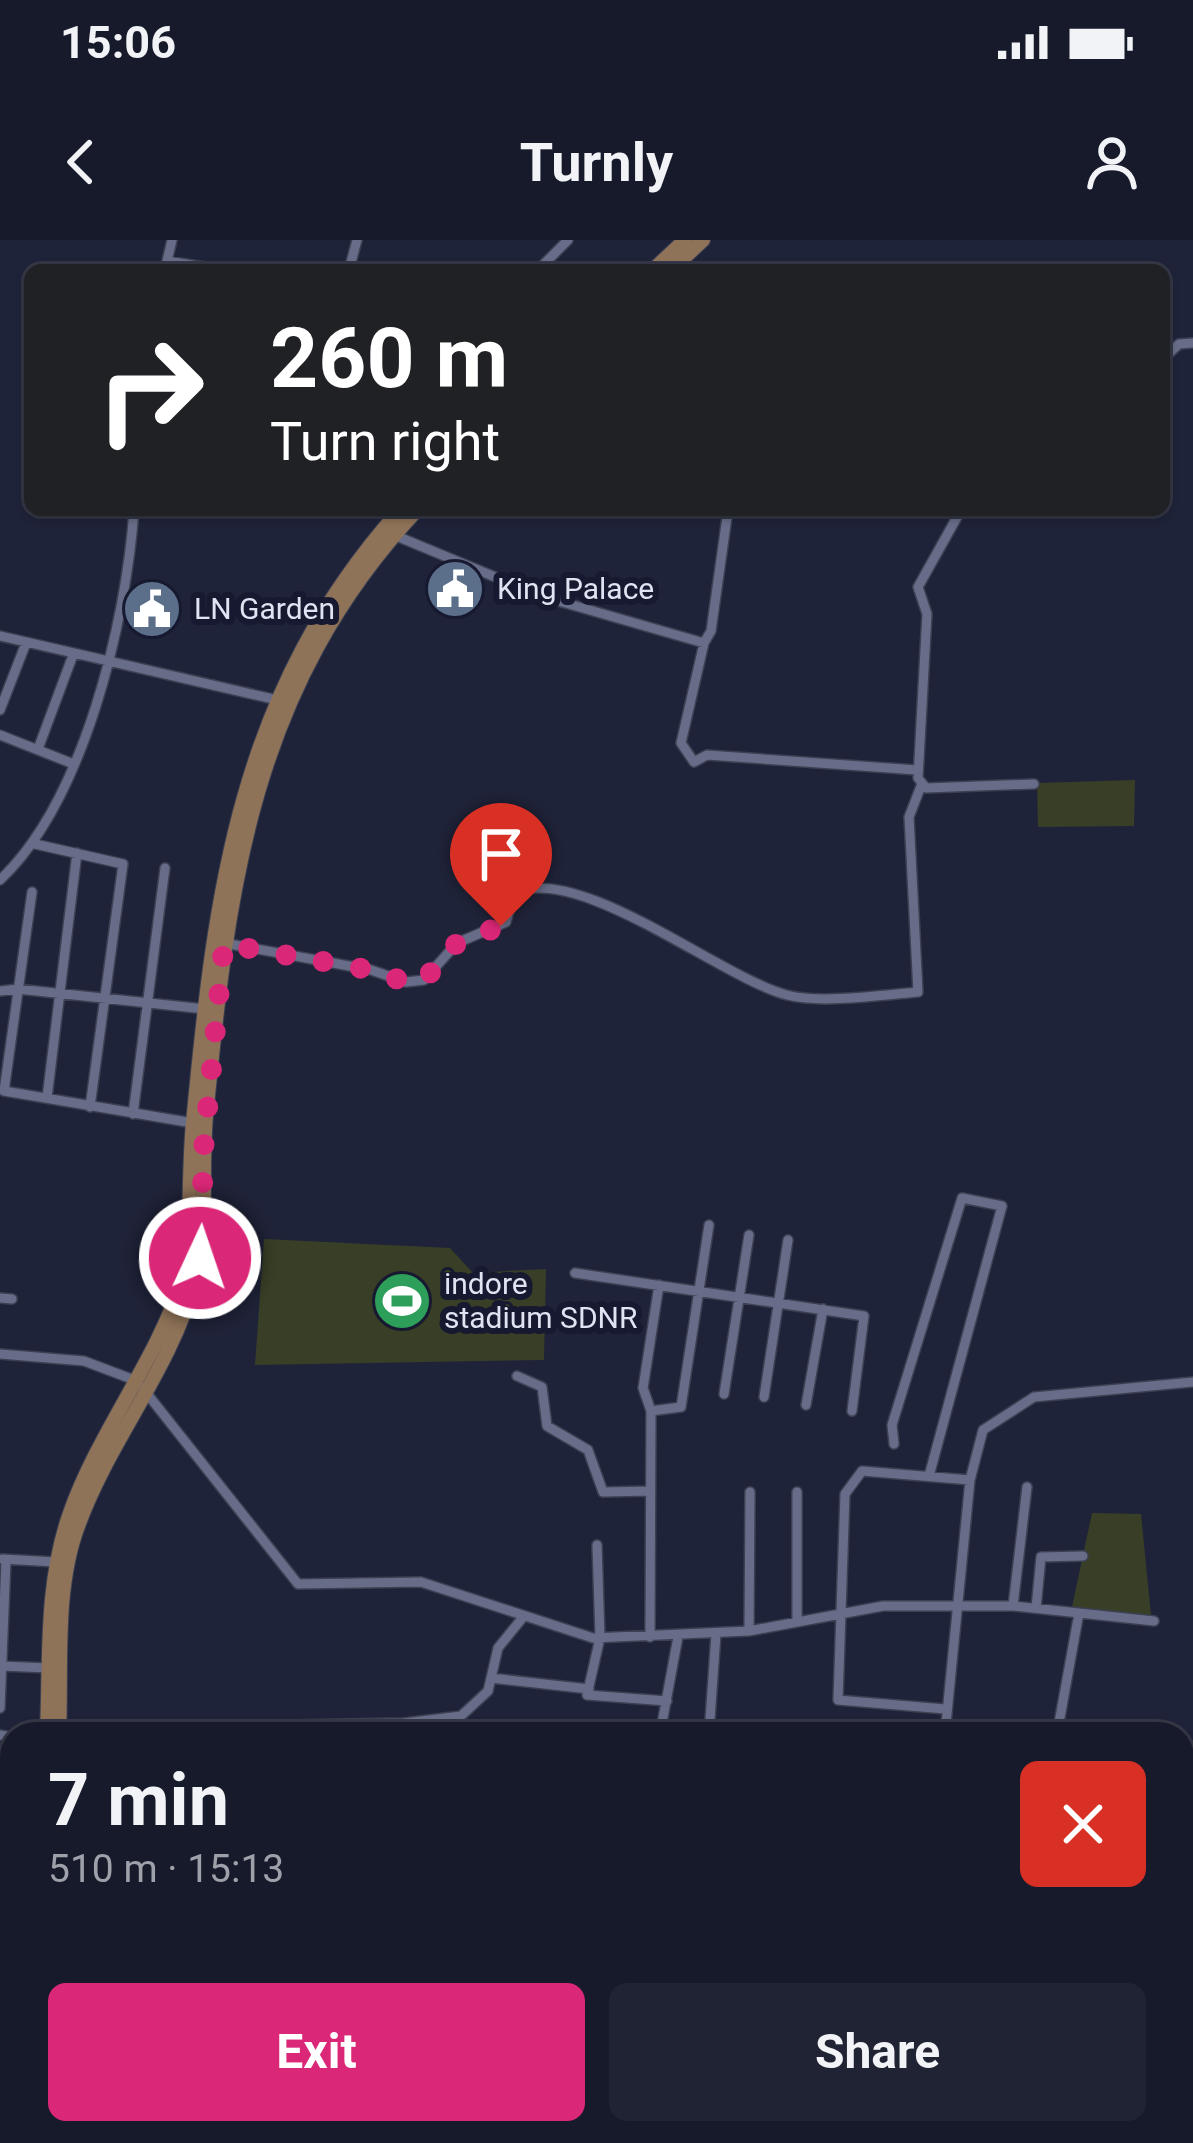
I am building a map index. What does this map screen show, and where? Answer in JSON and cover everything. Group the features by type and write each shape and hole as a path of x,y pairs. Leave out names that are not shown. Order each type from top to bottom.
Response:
{"main road":[{"path":"659,264 685,240"},
{"path":"677,264 703,240"},
{"path":"57,1722 69,1556 89,1498 142,1386 182,1278 205,1010 232,830 281,701 328,602 395,516"},
{"path":"55,1722 49,1668 56,1562 72,1508 176,1333 200,1258 204,1144 224,944 248,816 281,701 332,619 411,516"}],"street":[{"path":"544,264 568,240"},
{"path":"0,880 35,844 93,717 130,569 134,516"},
{"path":"727,516 711,631 704,643 681,743 694,762 707,755 916,770"},
{"path":"224,944 371,970 406,982 424,980 457,943 506,922 514,893 550,886 685,943 783,994 918,992 909,817 921,786 916,770 927,614 918,587 959,516"},
{"path":"394,535 541,596 704,643"},
{"path":"0,636 281,701"},
{"path":"0,710 26,643"},
{"path":"38,749 73,655"},
{"path":"0,735 71,763"},
{"path":"921,786 1034,784"},
{"path":"35,844 123,864 90,1107"},
{"path":"46,1098 77,854"},
{"path":"133,1114 165,868"},
{"path":"32,892 4,1091 193,1123"},
{"path":"0,992 18,989 205,1010"},
{"path":"894,1444 892,1425 962,1198 1002,1207 929,1476"},
{"path":"651,1411 681,1407 710,1226"},
{"path":"724,1394 749,1235"},
{"path":"764,1397 788,1240"},
{"path":"575,1273 864,1316 852,1411"},
{"path":"650,1637 651,1411 644,1388 659,1285"},
{"path":"806,1405 823,1309"},
{"path":"0,1354 83,1361 142,1386 298,1584 421,1582 599,1638 716,1634 840,1612 960,1606 1013,1606 1154,1621"},
{"path":"517,1376 542,1387 547,1426 588,1450 603,1492 650,1491"},
{"path":"944,1722 970,1480 982,1430 1034,1397 1193,1382"},
{"path":"945,1709 838,1700 845,1494 862,1471 970,1480"},
{"path":"1013,1606 1027,1487"},
{"path":"749,1631 750,1492"},
{"path":"796,1619 797,1492"},
{"path":"598,1545 599,1638 587,1695 667,1701"},
{"path":"1036,1608 1042,1557 1083,1556"},
{"path":"0,1708 3,1559 56,1562"},
{"path":"1059,1722 1079,1613"},
{"path":"433,1722 461,1716 488,1691 498,1648 524,1616"},
{"path":"710,1722 716,1634"},
{"path":"663,1722 678,1637"},
{"path":"1,1666 49,1668"},
{"path":"491,1678 589,1689"}],"green space":[{"path":"1135,780 1134,826 1038,827 1037,783"},
{"name":"indore stadium SDNR","path":"264,1239 450,1248 473,1273 546,1269 544,1360 255,1365"},
{"path":"1092,1513 1141,1514 1151,1615 1072,1607"}],"place":[{"name":"King Palace","path":"455,589"},
{"name":"LN Garden","path":"152,609"},
{"name":"indore stadium SDNR","path":"402,1301"}],"route":[{"path":"200,1258 204,1144 224,944 371,970 406,982 424,980 457,943 501,926"}]}
